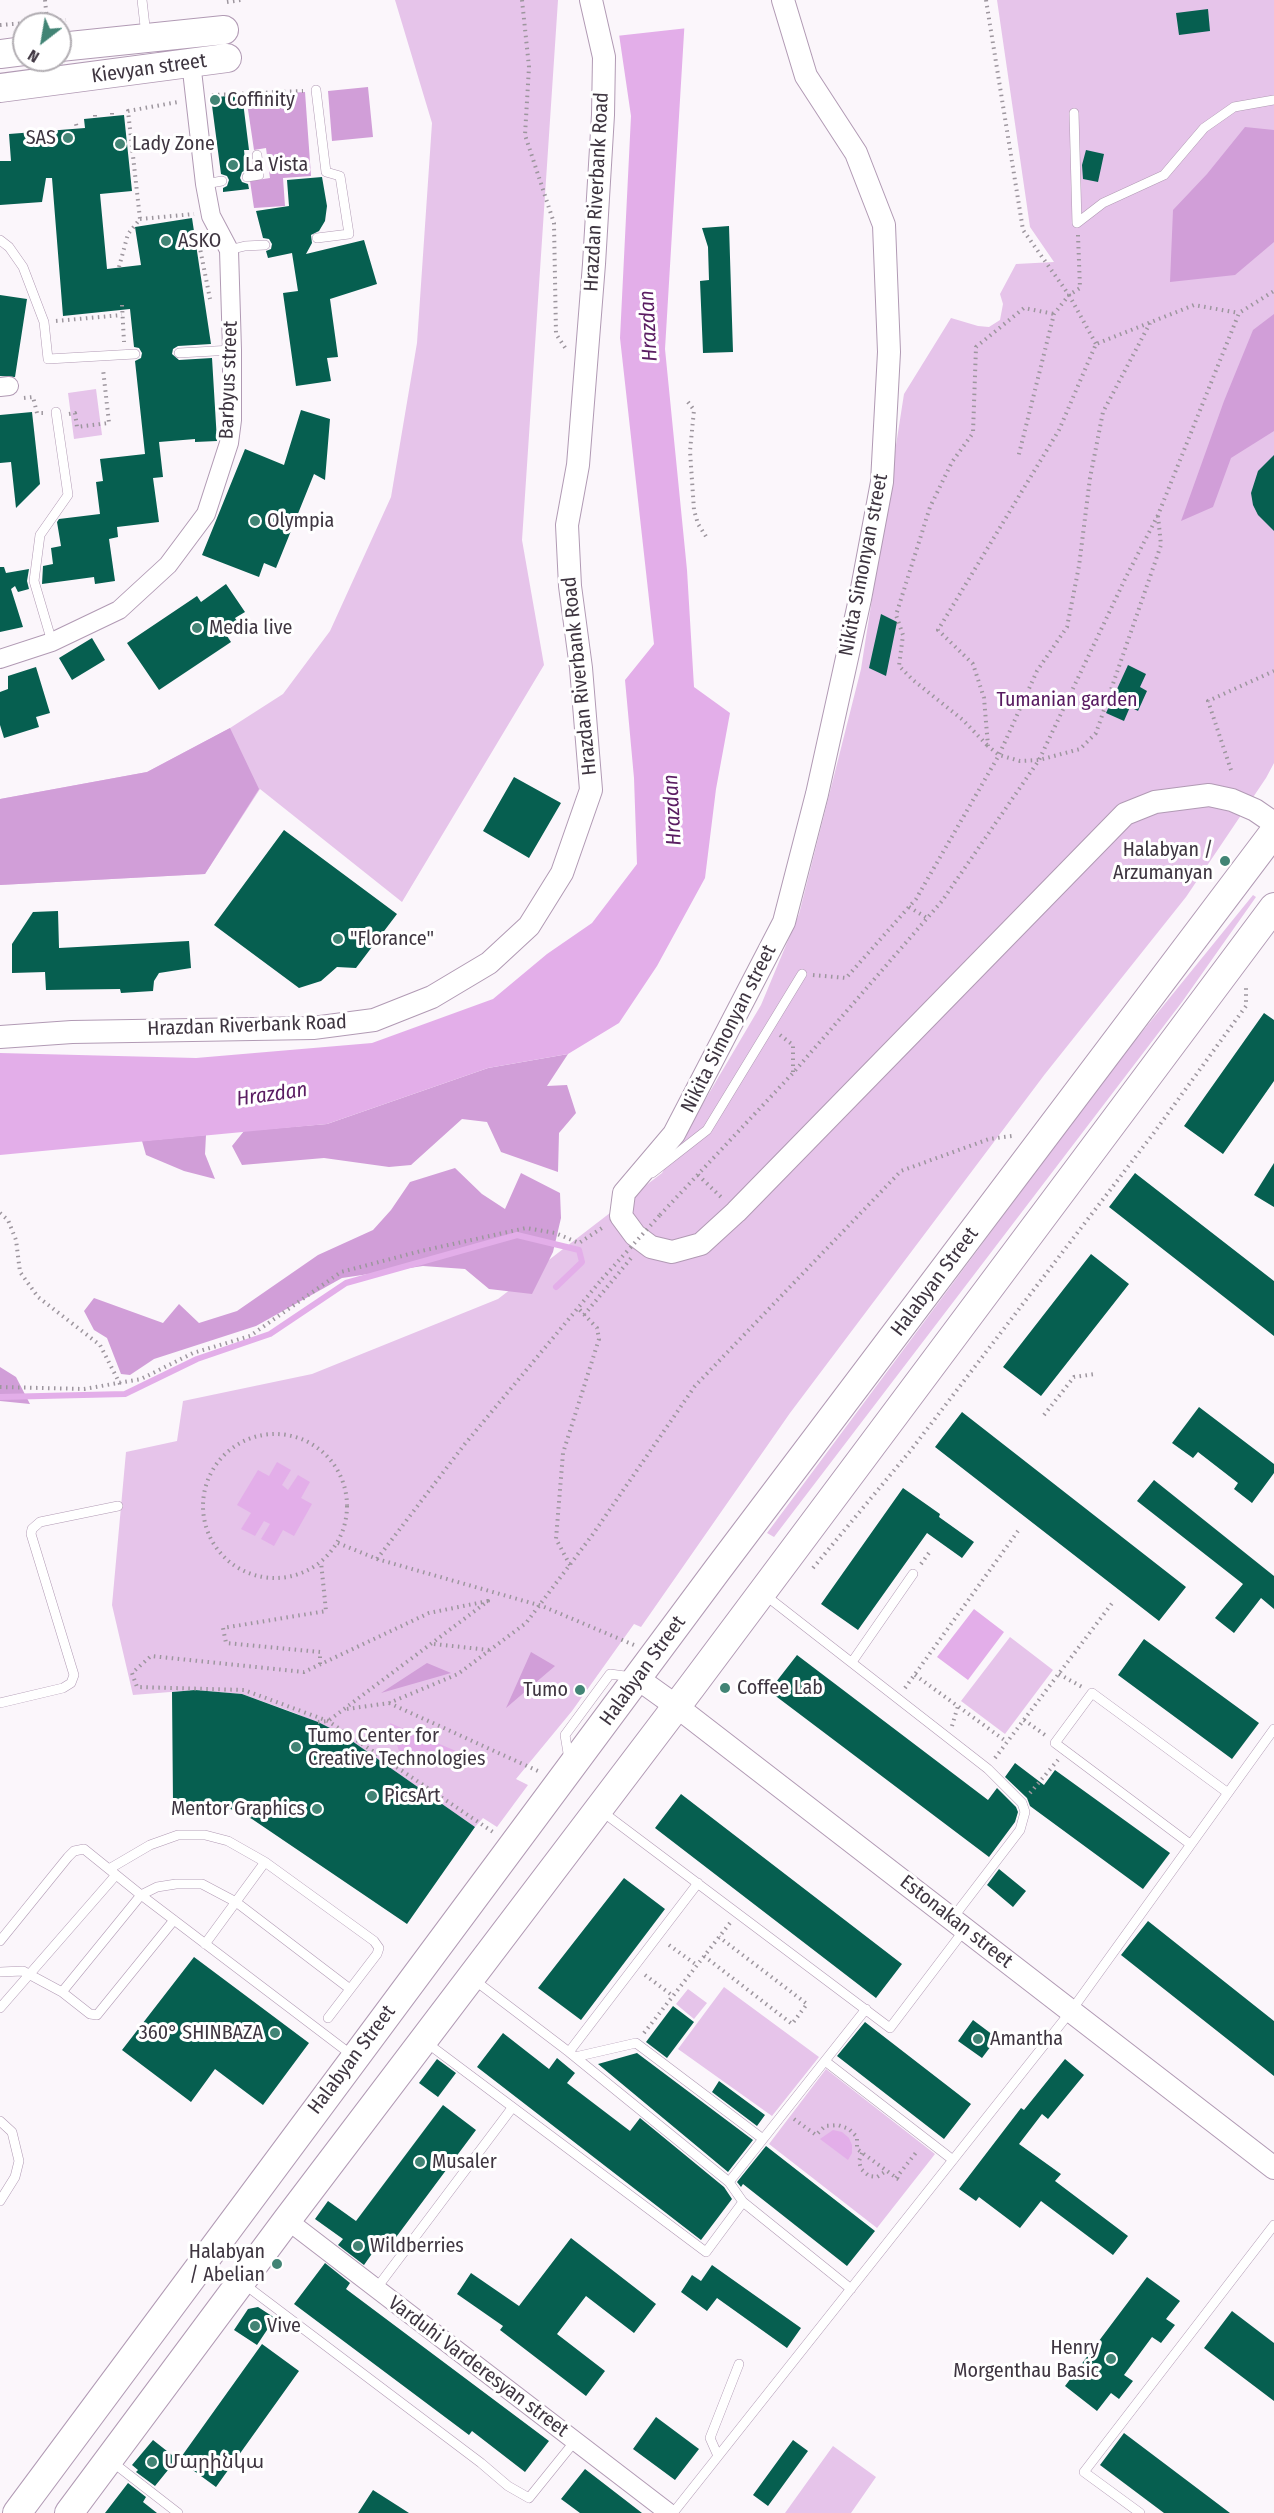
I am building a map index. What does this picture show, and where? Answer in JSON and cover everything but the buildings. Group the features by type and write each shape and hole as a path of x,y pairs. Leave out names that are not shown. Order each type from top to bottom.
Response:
{"main road":[{"name":"Kievyan street","path":"72,45 146,38 226,16"},
{"path":"72,49 80,52 82,58 80,69 72,80"},
{"name":"Kievyan street","path":"0,88 227,58"},
{"name":"Halabyan Street","path":"16,2513 637,1678 1274,832"},
{"path":"69,2513 1274,907"}],"street":[{"name":"Hrazdan Riverbank Road","path":"0,1037 72,1032 313,1028 374,1020 432,997 489,963 530,926 562,873 591,790 581,668 570,586 567,525 578,465 585,381 594,264 604,57 591,0"},
{"name":"Nikita Simonyan street","path":"624,1193 674,1134 784,922 817,794 855,622 882,482 889,352 884,225 856,153 806,76 783,0"},
{"name":"Barbyus street","path":"0,659 52,642 119,610 168,565 206,514 229,443 232,420 232,350 229,250 211,216 214,183 195,98 191,62"},
{"path":"624,1193 621,1216 644,1243 672,1252 701,1244 736,1212 1125,814 1155,802 1209,795 1232,800 1255,810 1274,823"},
{"name":"Estonakan street","path":"637,1678 1274,2168"},
{"name":"Varduhi Varderesyan street","path":"287,2220 671,2513"}],"lane":[{"path":"142,0 146,38"},
{"path":"316,90 326,172 340,176 349,234 317,238"},
{"path":"1077,223 1103,203 1164,175 1204,128 1234,107 1274,100"},
{"path":"1074,113 1077,223"},
{"path":"247,177 259,175 256,155"},
{"path":"0,240 9,247 23,267 44,322 48,359 135,354"},
{"path":"229,250 265,245"},
{"path":"179,352 232,350"},
{"path":"52,642 34,581 40,535 68,495 56,411"},
{"path":"624,1193 680,1153 707,1130 802,974"},
{"path":"0,1703 63,1688 71,1683 74,1675 31,1534 32,1529 40,1522 118,1506"},
{"path":"852,1662 913,1574"},
{"path":"599,1809 890,2028 1020,1830 1025,1812 1022,1803 987,1768 762,1592"},
{"path":"1190,1844 1055,1743 1092,1693 1227,1793"},
{"path":"671,2513 1071,2011 1274,1729"},
{"path":"0,2008 112,1872 150,1845 178,1835 205,1835 228,1841 265,1862 374,1941 379,1948 328,2018"},
{"path":"0,1941 74,1851 84,1849 355,2057"},
{"path":"205,1944 265,1862"},
{"path":"572,2054 634,1966 698,1883"},
{"path":"62,1992 141,1895 157,1887 176,1884 202,1884 236,1902 350,1989"},
{"path":"0,1972 23,1971 62,1992 90,2014 97,2015 174,1920"},
{"path":"470,1977 572,2054 729,2182 743,2202 850,2289"},
{"path":"729,2182 866,2009"},
{"path":"423,2040 706,2252 743,2202"},
{"path":"572,2054 636,2043 763,2139"},
{"path":"825,2061 953,2160"},
{"path":"376,2289 512,2108"},
{"path":"0,2121 12,2133 19,2161 15,2177 0,2200"},
{"path":"1140,2513 1084,2472 1274,2225"},
{"path":"241,2282 481,2463 508,2486 529,2498 575,2441"},
{"path":"718,2456 710,2438 739,2364"},
{"path":"110,2460 178,2513"}],"path":[{"path":"0,25 46,20 45,0"},
{"path":"226,16 242,0"},
{"path":"522,0 529,67 525,135 554,223 556,334 585,381"},
{"path":"987,0 1023,230 1069,295 1096,344"},
{"path":"140,219 129,143 128,111 220,93 316,90"},
{"path":"119,267 128,234 140,219 194,214 195,217"},
{"path":"159,217 160,223"},
{"path":"1018,458 1054,314 1069,295 1080,288 1077,223"},
{"path":"200,249 210,303"},
{"path":"377,1559 464,1445 577,1307 793,1073 942,901 1039,760 1158,515 1239,314 1274,291"},
{"path":"122,305 123,325"},
{"path":"988,746 984,698 974,664 938,630 1059,430 1096,344 1194,305 1239,314"},
{"path":"1054,314 1024,308 976,347 973,433 952,462 930,507 896,615 903,635 899,666 963,720 999,755 1020,761 1039,760 1080,749 1096,733 1161,546 1158,515"},
{"path":"44,322 122,315"},
{"path":"802,974 846,978 916,899 999,755 1037,671 1067,627 1079,566 1090,478 1103,412 1150,322"},
{"path":"75,413 77,427 109,423 101,356"},
{"path":"33,397 37,413"},
{"path":"688,402 694,410 690,451 694,510 698,524 707,538"},
{"path":"1231,770 1208,701 1274,671"},
{"path":"909,907 927,918"},
{"path":"807,1575 911,1450 1153,1134 1246,1006 1245,976"},
{"path":"770,1028 793,1045 793,1073"},
{"path":"344,1709 389,1703 458,1674 526,1623 542,1606 695,1386 901,1171 989,1139 1012,1136"},
{"path":"698,1175 736,1212"},
{"path":"0,1213 8,1220 16,1240 20,1272 38,1297 100,1345 120,1384"},
{"path":"0,1387 84,1389 141,1379 192,1353 250,1336 341,1272 526,1228 555,1233 579,1243 621,1216"},
{"path":"584,1315 644,1243"},
{"path":"570,1565 556,1539 563,1453 599,1339 597,1328 577,1307"},
{"path":"1044,1415 1074,1377 1095,1374"},
{"path":"283,1434 305,1440 324,1452 338,1470 346,1491 347,1513 338,1543 321,1562 291,1576 268,1578 246,1572 227,1559 213,1542 205,1521 203,1498 209,1476 221,1457 239,1443 260,1435 283,1434"},
{"path":"897,1698 1018,1531"},
{"path":"338,1543 377,1559 542,1606 634,1645"},
{"path":"320,1664 320,1652 226,1642 222,1628 326,1611 321,1562"},
{"path":"318,1722 328,1721 488,1601 429,1613 304,1672 151,1656 132,1673 137,1687 244,1690 328,1721 493,1832"},
{"path":"987,1768 1113,1602"},
{"path":"433,1644 490,1650"},
{"path":"1059,1674 1092,1693"},
{"path":"915,1675 1007,1742"},
{"path":"389,1703 539,1772"},
{"path":"1024,1720 1055,1743"},
{"path":"1022,1803 1066,1751"},
{"path":"636,2043 737,1914"},
{"path":"657,1936 698,1966"},
{"path":"705,1956 792,2024 807,2004 719,1937"},
{"path":"634,1966 674,1996"},
{"path":"784,2112 816,2135 825,2126 838,2125 849,2128 856,2137 857,2149 902,2182"},
{"path":"896,2178 926,2139"},
{"path":"862,2153 859,2161 861,2169 869,2176 877,2177 886,2170"}],"green space":[{"path":"395,0 558,0 522,540 544,665 402,902 260,789 205,874 0,885 0,799 147,772 230,728 283,694 330,631 391,497 417,343 432,123"},
{"name":"Tumanian garden","path":"997,0 1274,0 1274,763 1186,897 1045,1074 790,1413 641,1627 634,1624 572,1711 516,1779 528,1785 497,1827 483,1818 475,1827 342,1734 295,1713 242,1694 195,1690 133,1695 112,1605 126,1452 177,1441 183,1401 312,1374 498,1299 662,1173 761,1005 799,914 861,669 904,394 951,318 989,327 1000,320 1003,304 1000,294 1016,264 1054,262 1030,227"},
{"path":"96,389 102,435 74,439 68,393"},
{"path":"1253,895 1256,897 1182,1002 774,1537 767,1533 1116,1064"},
{"path":"1010,1637 1053,1670 1005,1734 961,1701"},
{"path":"724,1987 819,2057 772,2116 678,2049"},
{"path":"688,1989 707,2003 694,2019 676,2004"},
{"path":"826,2069 935,2154 877,2228 769,2144"},
{"path":"833,2446 876,2477 851,2513 785,2513"}],"shaded area":[{"path":"368,87 373,137 332,141 328,91"},
{"path":"305,92 311,176 283,178 285,206 254,208 250,181 270,178 266,148 254,150 246,96"},
{"path":"1245,127 1274,130 1274,242 1235,275 1170,282 1173,210 1207,174"},
{"path":"1274,314 1274,431 1231,458 1213,507 1181,521 1224,401 1253,330"},
{"path":"230,728 259,789 205,874 0,885 0,799 147,772"},
{"path":"568,1054 547,1086 567,1085 576,1113 559,1133 558,1172 501,1152 487,1122 462,1119 411,1165 389,1167 324,1158 242,1165 232,1146 244,1131 327,1124 488,1068"},
{"path":"206,1135 205,1154 215,1179 184,1171 146,1155 142,1141"},
{"path":"455,1168 482,1194 505,1209 521,1173 560,1193 561,1218 553,1252 532,1294 489,1289 465,1269 423,1266 342,1278 256,1326 154,1359 130,1375 121,1374 107,1338 94,1330 84,1311 94,1298 163,1323 179,1304 199,1323 237,1311 318,1255 373,1230 391,1210 410,1182"},
{"path":"0,1367 16,1377 30,1404 0,1401"},
{"path":"531,1652 555,1666 506,1708"},
{"path":"427,1663 451,1673 381,1693"}],"water":[{"name":"Hrazdan","path":"614,0 686,0 665,349 687,570 694,687 730,713 716,789 705,878 657,966 619,1023 568,1054 488,1068 327,1124 0,1155 0,1053 196,1058 372,1043 493,999 547,954 592,923 637,864 634,778 625,680 654,644 620,338 631,116"},
{"path":"277,1462 291,1470 282,1485 288,1490 298,1475 310,1482 301,1498 312,1504 294,1536 283,1530 274,1546 261,1539 270,1524 264,1521 255,1536 241,1529 251,1513 237,1505 258,1470 269,1476"},
{"path":"974,1609 1004,1632 968,1680 937,1657"},
{"path":"390,1723 456,1751 399,1751"},
{"path":"833,2130 842,2132 849,2138 852,2153 848,2160 820,2139"}],"pier":[{"path":"611,0 689,0 688,28 616,36"}],"waterway":[{"path":"0,1397 125,1394 197,1359 270,1334 346,1283 517,1235 579,1250 582,1262 556,1287"}],"place":[{"name":"Coffinity","path":"215,100"},
{"name":"SAS","path":"68,138"},
{"name":"Lady Zone","path":"120,144"},
{"name":"La Vista","path":"233,165"},
{"name":"ASKO","path":"166,241"},
{"name":"Olympia","path":"255,521"},
{"name":"Media live","path":"197,628"},
{"name":"Halabyan / Arzumanyan","path":"1225,861"},
{"name":"\"Florance\"","path":"338,939"},
{"name":"Coffee Lab","path":"725,1688"},
{"name":"Tumo","path":"580,1690"},
{"name":"Tumo Center for Creative Technologies","path":"296,1747"},
{"name":"PicsArt","path":"372,1796"},
{"name":"Mentor Graphics","path":"317,1809"},
{"name":"360° SHINBAZA","path":"275,2033"},
{"name":"Amantha","path":"978,2039"},
{"name":"Musaler","path":"420,2162"},
{"name":"Wildberries","path":"358,2246"},
{"name":"Halabyan / Abelian","path":"277,2264"},
{"name":"Vive","path":"255,2326"},
{"name":"Henry Morgenthau Basic","path":"1111,2359"},
{"name":"Մարինկա","path":"152,2462"}]}
